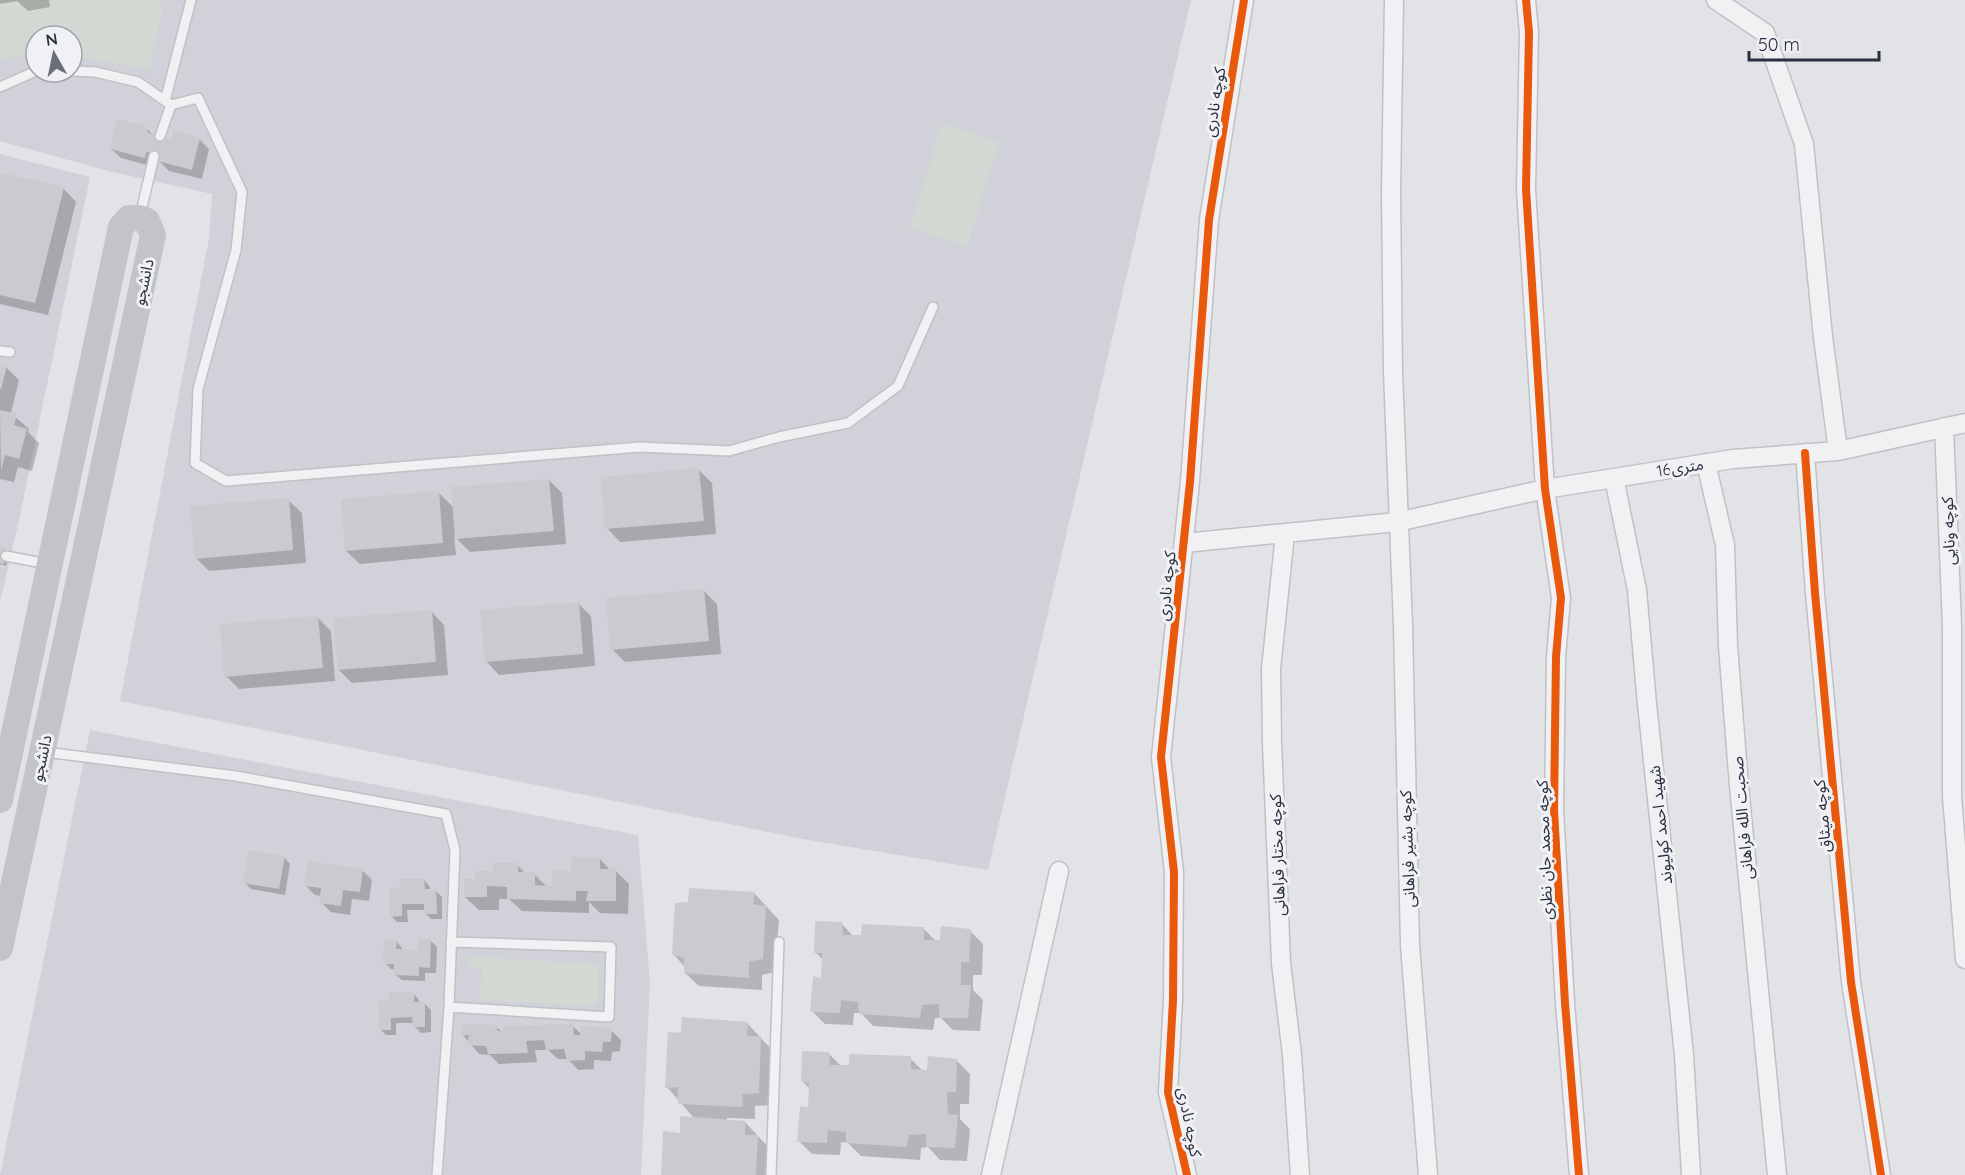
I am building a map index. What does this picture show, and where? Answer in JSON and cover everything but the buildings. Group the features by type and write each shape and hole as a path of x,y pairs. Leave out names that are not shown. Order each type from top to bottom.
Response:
{"main road":[{"name":"دانشجو","path":"0,800 6,748 50,565 121,227 129,218 139,218 147,221 153,234 0,948"}],"street":[{"name":"کوچه نادری","path":"1187,1175 1168,1092 1173,1000 1174,872 1161,757 1184,543 1209,220 1244,0"},
{"name":"کوچه بشیر فراهانی","path":"1394,0 1391,192 1397,522 1403,625 1410,945 1428,1175"},
{"name":"کوچه محمد جان نظری","path":"1526,0 1529,32 1526,189 1545,489 1561,598 1556,657 1554,810 1565,1003 1579,1175"},
{"path":"1716,0 1766,33 1804,144 1823,337 1838,451"},
{"name":"16متری","path":"1184,543 1397,522 1545,489 1706,463 1838,451 1965,423"},
{"name":"کوچه ونایی","path":"1944,427 1952,625 1952,796 1965,959"},
{"name":"کوچه میثاق","path":"1805,453 1815,593 1851,982 1881,1175"},
{"name":"صحبت الله فراهانی","path":"1706,463 1725,545 1728,646 1739,786 1777,1175"},
{"name":"شهید احمد کولیوند","path":"1614,478 1637,590 1684,1055 1691,1175"},
{"name":"کوچه مختار فراهانی","path":"1285,534 1271,669 1272,743 1281,963 1292,1055 1300,1175"},
{"path":"991,1175 1059,872"}],"lane":[{"path":"160,136 190,0"},
{"path":"84,72 138,82 168,103 198,98 242,192 236,250 198,388 195,463 226,481 640,447 729,451 779,437 848,423 898,386 933,307"},
{"path":"0,87 24,76"},
{"path":"139,218 154,156"},
{"path":"6,556 50,565"},
{"path":"42,752 236,776 446,814 456,850 449,1007 437,1175"},
{"path":"449,1007 609,1017 611,947 451,942"},
{"path":"771,1175 779,942"}],"shaded area":[{"path":"0,0 1191,0 988,870 803,839 120,701 209,238 212,194 108,171 0,141"},
{"path":"157,0 163,6 149,69 84,58 84,24 24,24 24,56 0,58 0,1"},
{"path":"942,124 999,142 967,246 910,228"},
{"path":"0,154 90,177 0,602"},
{"path":"90,730 638,835 650,983 641,1175 0,1175"},
{"path":"470,957 599,964 597,1006 480,1000 482,968 469,967"}],"cycle path":[{"path":"1187,1175 1168,1092 1173,1000 1174,872 1161,757 1190,482 1209,220 1244,0"},
{"path":"1526,0 1529,32 1526,189 1545,489 1561,598 1556,657 1554,810 1565,1003 1579,1175"},
{"path":"1805,453 1815,593 1851,982 1881,1175"}]}
